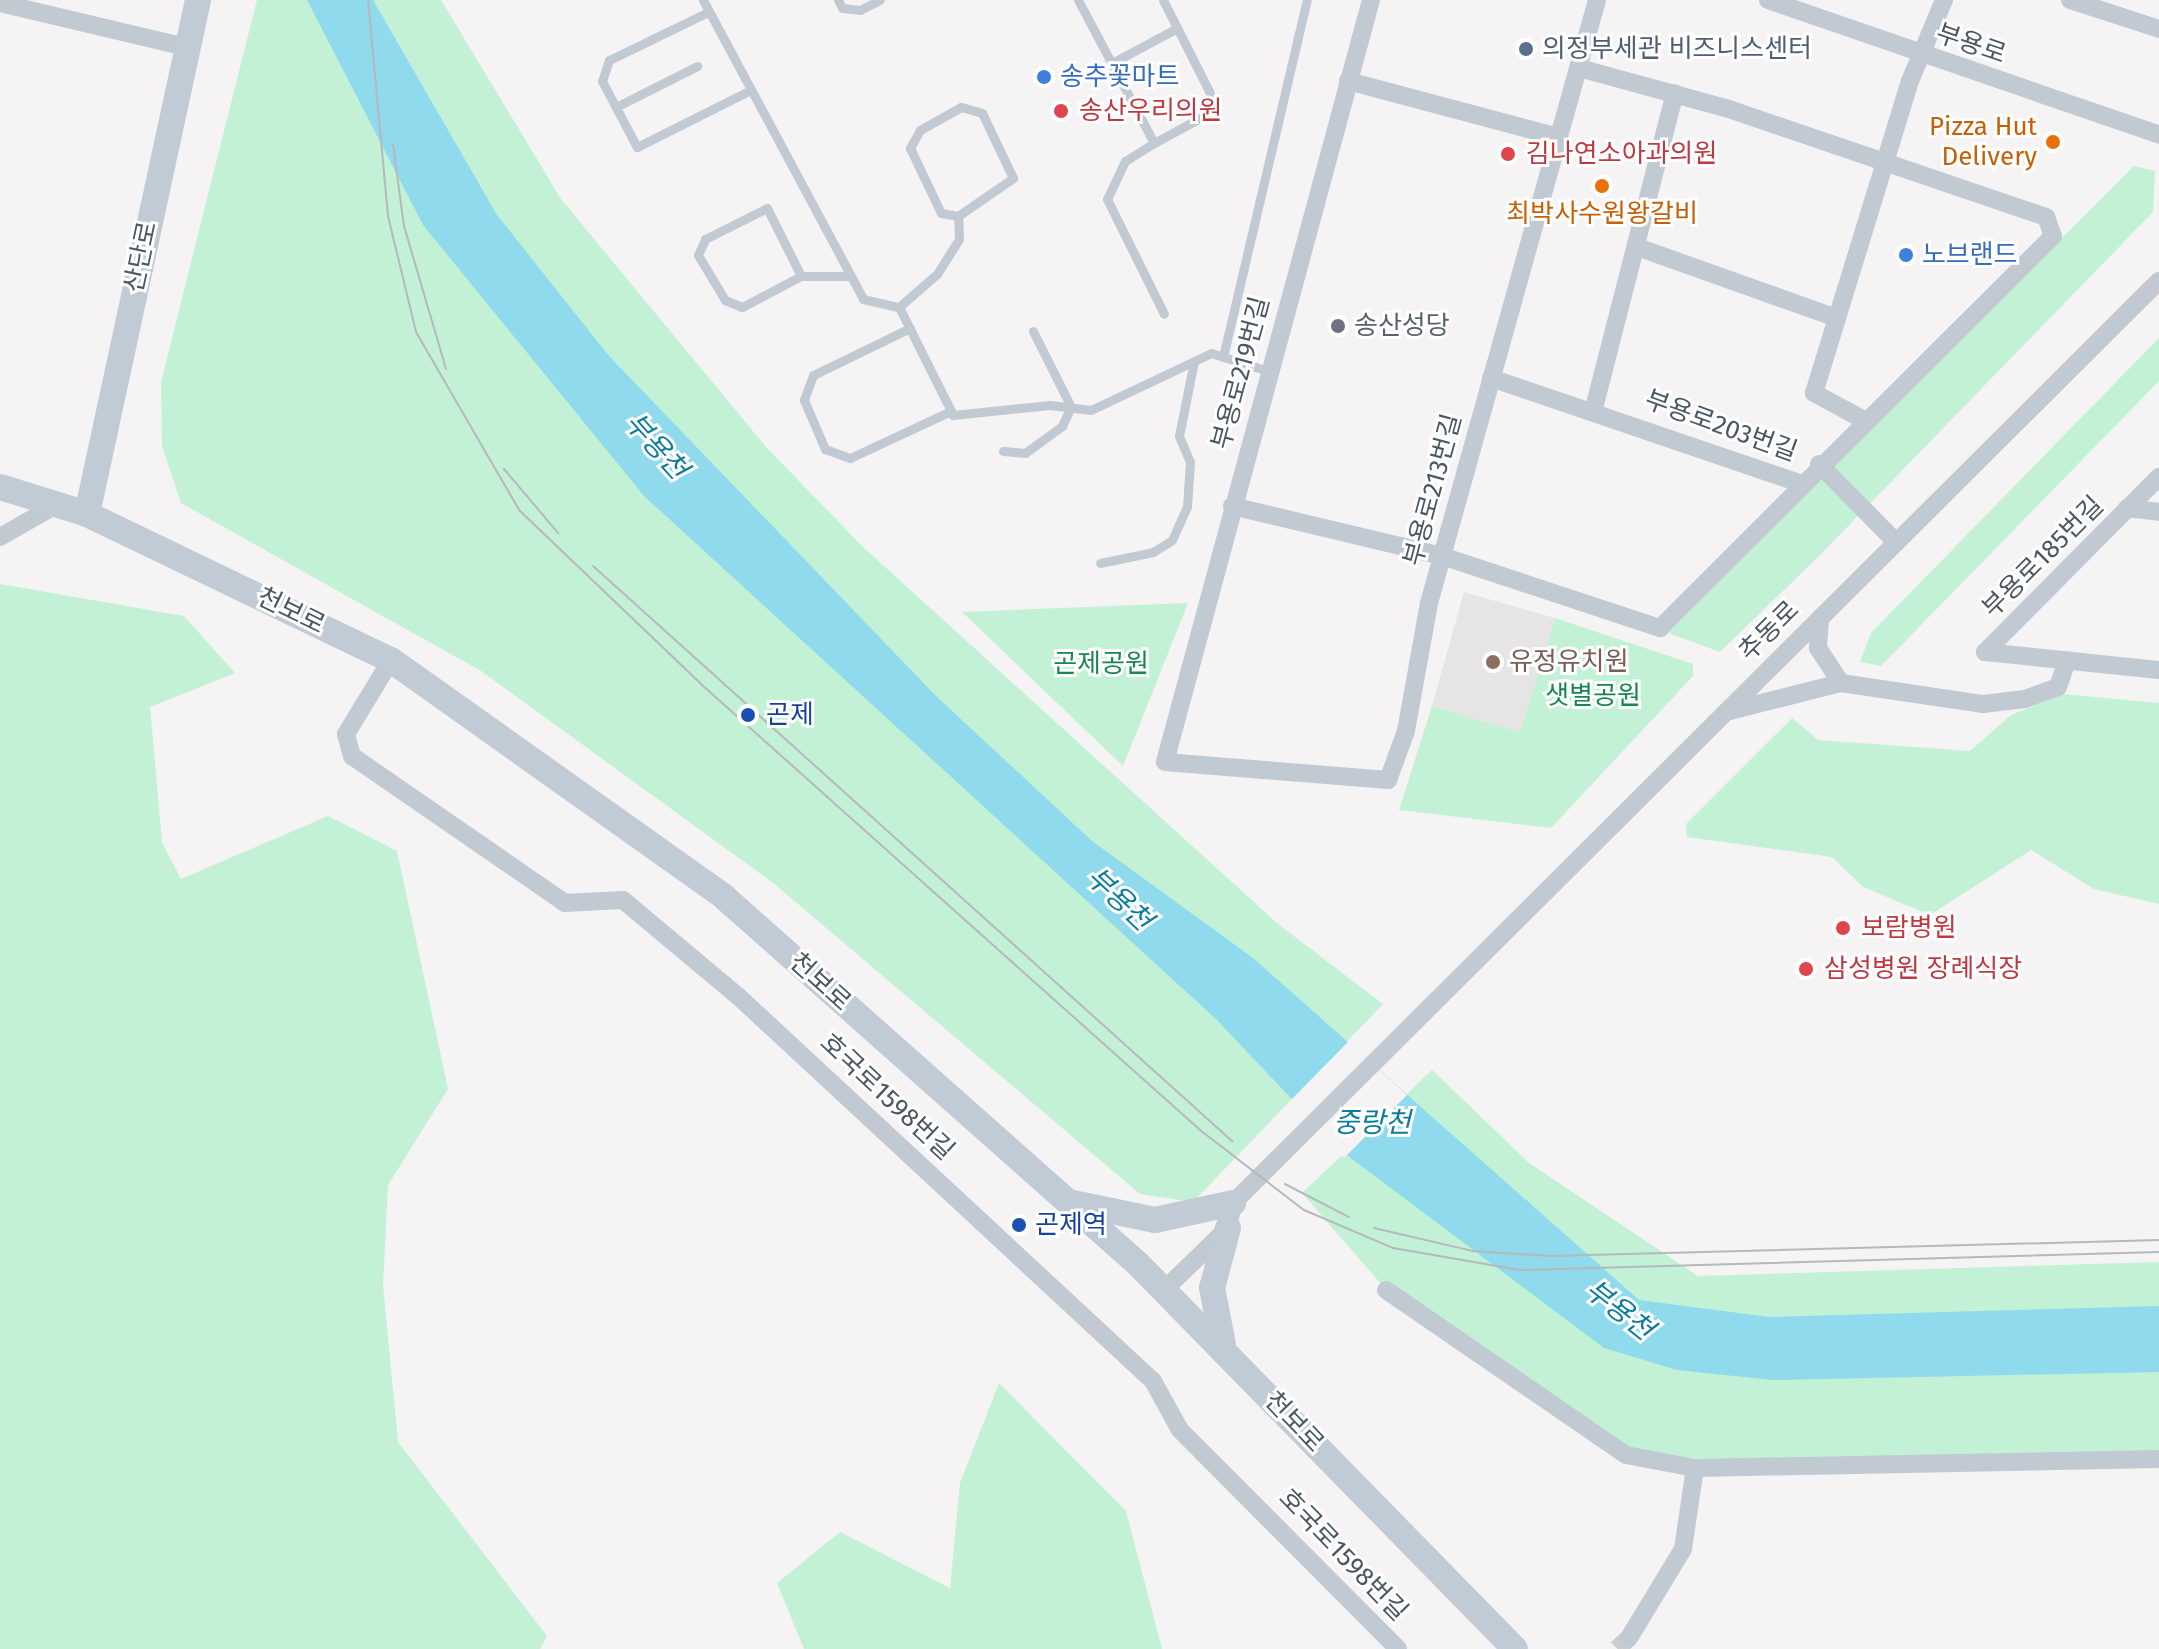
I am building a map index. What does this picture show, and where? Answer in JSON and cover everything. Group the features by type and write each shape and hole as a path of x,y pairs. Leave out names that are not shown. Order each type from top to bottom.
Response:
{"main road":[{"name":"산단로","path":"87,514 198,0"},
{"name":"천보로","path":"0,487 87,514 391,660 724,897 1164,1290 1515,1649"},
{"path":"1068,1202 1155,1220 1230,1215 1212,1288 1212,1319 1226,1352"}],"street":[{"name":"부용로219번길","path":"1165,762 1268,371 1371,0"},
{"name":"부용로213번길","path":"1165,762 1388,780 1406,731 1442,556 1597,0"},
{"name":"부용로","path":"1768,0 2159,135"},
{"path":"1864,420 1814,393 1886,164 1944,0"},
{"path":"2070,0 2159,29"},
{"path":"0,3 186,47"},
{"path":"1579,68 1675,93 1886,164"},
{"path":"1348,81 1559,137"},
{"path":"1594,408 1640,248 1675,93"},
{"name":"부용로203번길","path":"1491,378 1594,408 1800,483 2053,236 2046,217 1886,164"},
{"path":"1640,248 1837,318"},
{"name":"추동로","path":"1230,1215 1416,1019 2159,281"},
{"path":"1819,464 1896,542"},
{"name":"부용로185번길","path":"2159,477 1985,652 2159,670"},
{"path":"1232,506 1442,556 1660,628 1800,483"},
{"path":"0,537 56,505"},
{"path":"2127,508 2159,512"},
{"path":"1820,618 1818,648 1841,683"},
{"name":"호국로1598번길","path":"391,660 346,734 352,756 565,903 623,900 739,997 1153,1381 1180,1430 1398,1649"},
{"path":"1724,713 1841,683 1983,704 2058,687 2067,661"},
{"path":"1164,1290 1230,1215"},
{"path":"1386,1290 1626,1455 1695,1468 2159,1459"},
{"path":"1629,1638 1683,1549 1695,1468"}],"lane":[{"path":"703,0 706,13 863,299 899,307 951,411"},
{"path":"838,0 860,10 880,0"},
{"path":"1078,0 1154,143"},
{"path":"1163,0 1210,93 1211,112 1125,161 1107,199 1164,314"},
{"path":"1223,357 1307,0"},
{"path":"706,13 609,60 602,81 637,147 749,91"},
{"path":"1112,63 1177,28"},
{"path":"616,107 697,66"},
{"path":"961,107 982,113 1013,178 958,216 941,213 910,148 920,130 961,107"},
{"path":"801,276 767,208 705,239 698,255 725,300 742,307 801,276 850,276"},
{"path":"899,307 945,262 959,239 958,216"},
{"path":"910,328 813,375 804,400 825,449 850,458 951,411 1071,407 1091,410 1194,361 1223,357 1268,371"},
{"path":"1033,331 1071,407"},
{"path":"1100,563 1153,552 1172,540 1187,507 1190,462 1179,436 1194,361"},
{"path":"1003,451 1025,453 1062,426 1071,407"}],"shaded area":[{"name":"유정유치원","path":"1464,592 1555,618 1520,732 1432,706"}],"green space":[{"path":"257,0 441,0 561,199 766,447 862,546 1278,924 1383,1004 1193,1202 1140,1194 772,882 481,671 181,503 162,446 161,382"},
{"path":"2134,166 2155,171 2153,212 1819,556 1720,652 1666,632"},
{"path":"2159,338 2159,381 1881,666 1860,662 1871,633"},
{"path":"0,584 184,616 235,673 150,707 162,842 181,879 328,816 397,851 448,1089 388,1185 383,1285 398,1442 547,1636 540,1649 0,1649"},
{"name":"곤제공원","path":"1188,603 1123,766 962,612"},
{"name":"샛별공원","path":"1555,618 1693,664 1693,676 1551,828 1399,810 1432,706 1520,732"},
{"path":"2063,694 2159,703 2159,904 2094,889 2031,850 1930,915 1863,887 1832,857 1687,837 1686,824 1792,718 1818,740 1970,751 2011,715"},
{"path":"1432,1070 1529,1163 1698,1276 2159,1262 2159,1452 1709,1461 1627,1450 1382,1285 1302,1193"},
{"path":"999,1383 1126,1511 1162,1649 804,1649 777,1583 840,1532 950,1588 960,1483"}],"water":[{"name":"중랑천","path":"307,0 373,0 497,215 609,356 936,696 1092,841 1253,958 1639,1300 1769,1317 2159,1306 2159,1372 1772,1380 1677,1370 1604,1348 1340,1150 1216,1019 644,496 423,225"}],"pier":[{"path":"1348,1042 1407,1095 1344,1158 1289,1102"}],"tunnel":[{"path":"1617,1649 1629,1638"}],"tram line":[{"path":"368,0 388,216 416,332 519,510 702,685 1200,1130 1304,1210 1393,1248 1520,1270 2159,1252"},
{"path":"393,144 404,226 446,369"},
{"path":"504,469 558,533"},
{"path":"593,566 1232,1141"},
{"path":"1285,1184 1349,1217"},
{"path":"1374,1228 1473,1251 1550,1256 2159,1240"}],"place":[{"name":"의정부세관 비즈니스센터","path":"1526,49"},
{"name":"송추꽃마트","path":"1044,77"},
{"name":"송산우리의원","path":"1061,111"},
{"name":"Pizza Hut Delivery","path":"2053,142"},
{"name":"김나연소아과의원","path":"1508,154"},
{"name":"최박사수원왕갈비","path":"1602,186"},
{"name":"노브랜드","path":"1906,255"},
{"name":"송산성당","path":"1338,326"},
{"name":"유정유치원","path":"1493,662"},
{"name":"곤제","path":"748,715"},
{"name":"보람병원","path":"1843,928"},
{"name":"삼성병원 장례식장","path":"1806,969"},
{"name":"곤제역","path":"1019,1225"}],"water label":[{"name":"부용천","path":"656,446"},
{"name":"부용천","path":"1119,899"},
{"name":"부용천","path":"1619,1310"}]}
